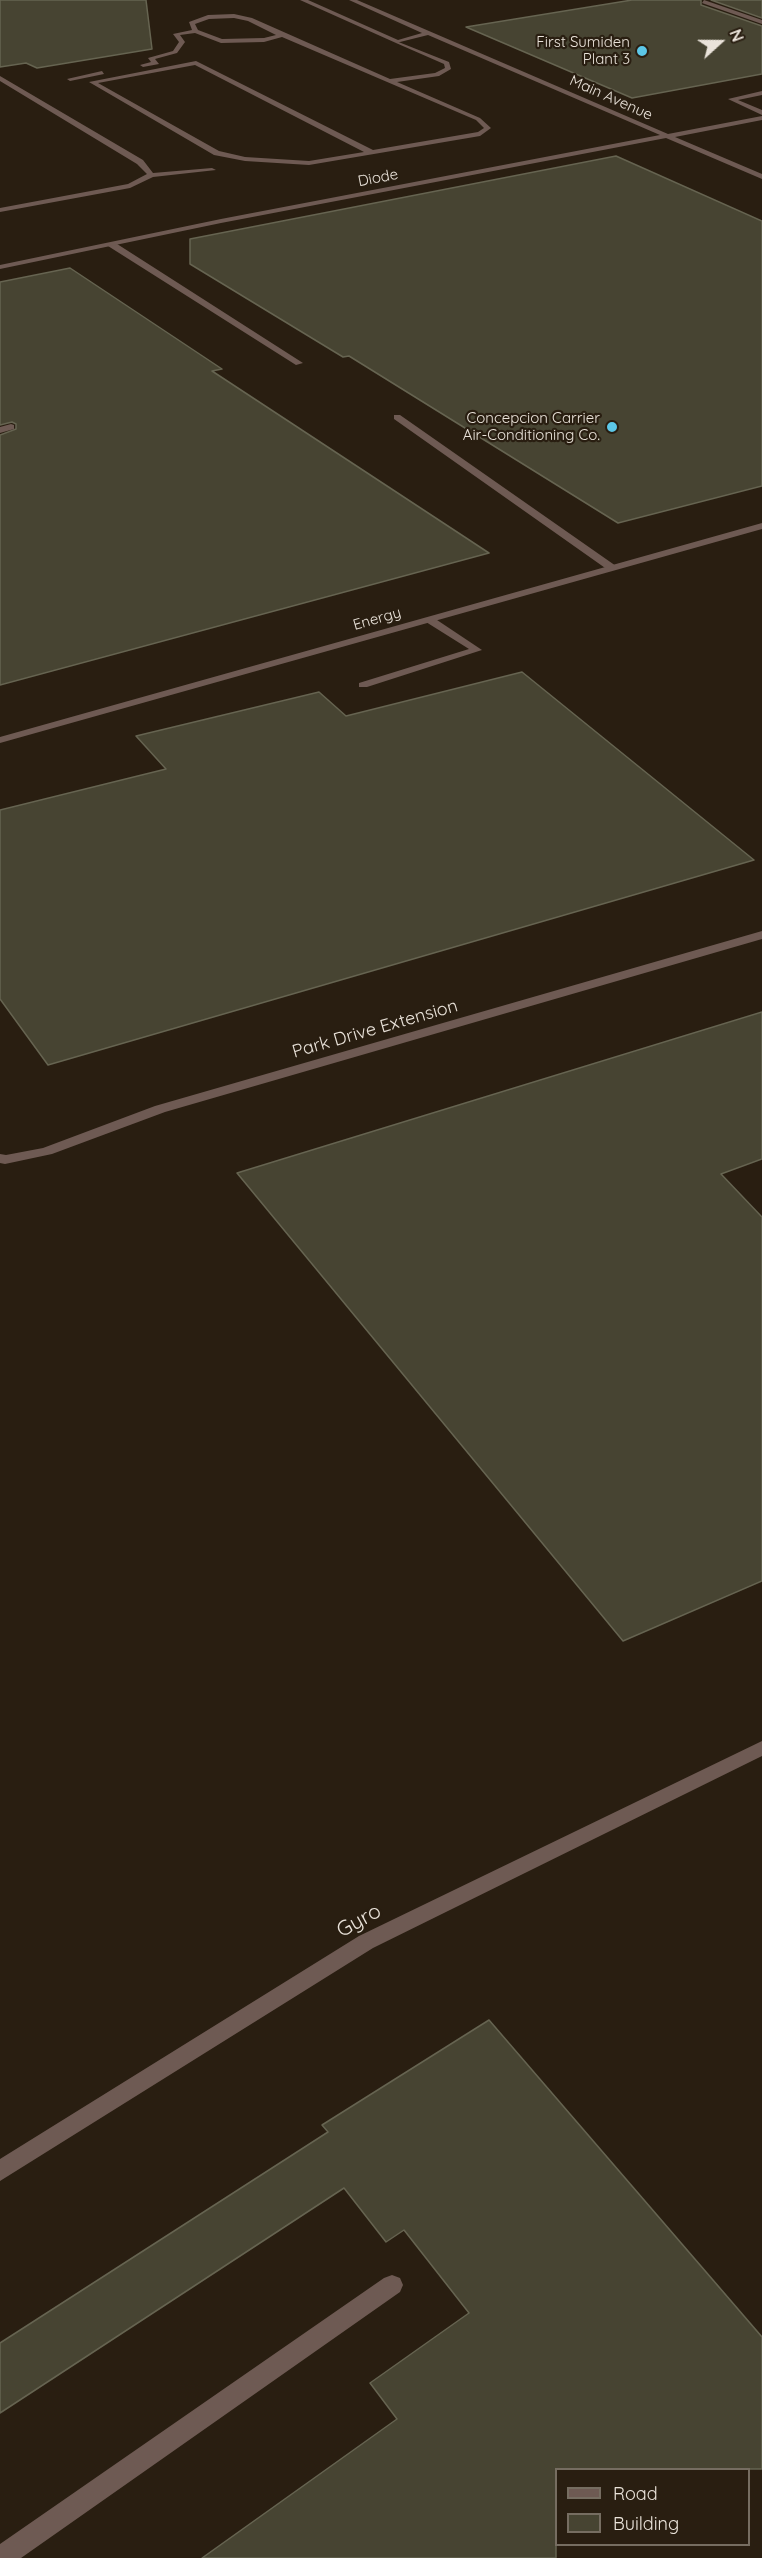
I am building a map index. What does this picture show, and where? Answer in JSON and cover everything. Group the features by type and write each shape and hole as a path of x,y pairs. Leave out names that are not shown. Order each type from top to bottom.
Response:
{"street":[{"path":"303,0 447,63 448,69 437,75 392,81"},
{"name":"Main Avenue","path":"352,0 762,177"},
{"path":"704,2 762,22"},
{"path":"196,31 191,23 208,17 234,16 250,19 478,120 488,128 480,134 372,153 309,163 245,159 217,153 92,82 196,63 372,153"},
{"path":"70,79 157,63 150,59 175,52 182,42 176,34 196,31 221,41 241,42 282,35"},
{"path":"398,42 428,33"},
{"path":"0,78 140,162 152,175"},
{"path":"762,93 731,99 762,113"},
{"name":"Diode","path":"0,267 762,118"},
{"path":"0,210 130,186 152,175 212,170"},
{"path":"111,244 299,363"},
{"path":"398,417 612,568"},
{"path":"0,430 11,427"},
{"name":"Energy","path":"0,740 762,526"},
{"path":"363,685 477,650 430,620"},
{"name":"Park Drive Extension","path":"0,1158 5,1161 47,1151 160,1109 762,935"},
{"name":"Gyro","path":"0,2171 366,1942 762,1748"},
{"path":"0,2558 392,2284"}],"building":[{"path":"0,0 146,0 152,49 37,68 26,63 0,67"},
{"name":"First Sumiden Plant 3","path":"632,0 701,0 701,5 762,26 762,74 632,98 466,27"},
{"path":"711,0 762,0 762,18"},
{"path":"616,156 762,221 762,486 618,523 349,356 343,357 190,264 190,239"},
{"path":"70,268 222,369 212,371 489,553 0,685 0,435 16,429 16,424 12,422 0,425 0,282"},
{"path":"522,672 754,860 48,1065 0,999 0,810 166,769 136,736 319,692 346,716"},
{"path":"762,1012 762,1159 721,1174 762,1217 762,1581 623,1641 237,1173"},
{"path":"489,2020 762,2337 762,2469 555,2468 556,2558 202,2558 397,2419 370,2383 469,2313 404,2230 386,2242 344,2188 0,2413 0,2343 328,2132 322,2125"}],"place":[{"name":"First Sumiden Plant 3","path":"642,51"},
{"name":"Concepcion Carrier Air-Conditioning Co.","path":"612,427"}]}
